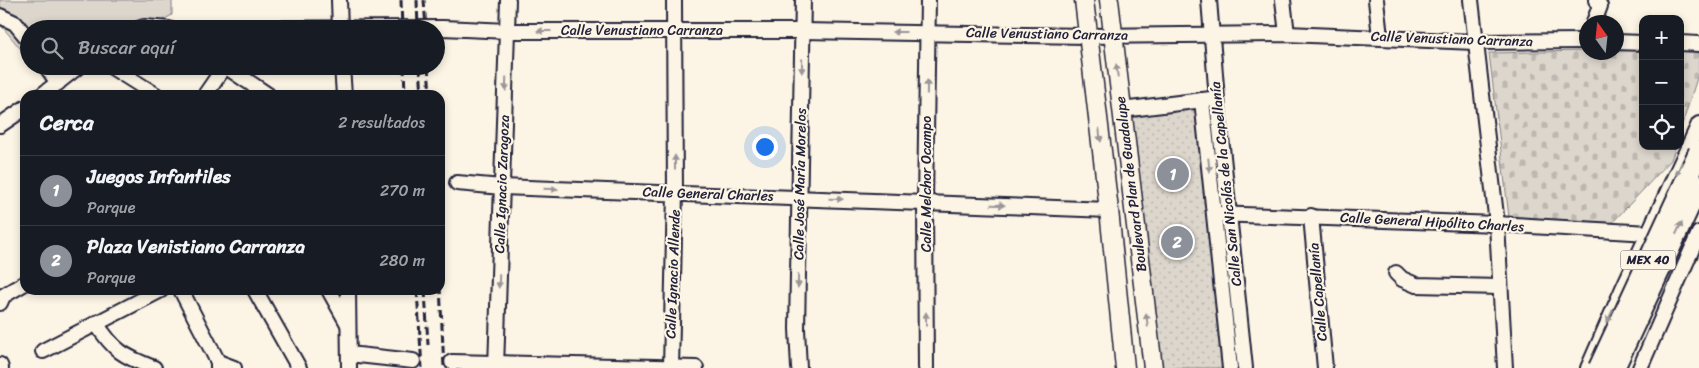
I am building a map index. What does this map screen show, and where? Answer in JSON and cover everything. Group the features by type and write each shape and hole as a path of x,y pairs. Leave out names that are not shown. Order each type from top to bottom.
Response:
{"highway":[{"name":"MEX 40","path":"1599,368 1699,152"},
{"name":"MEX 40","path":"1614,368 1699,186"}],"main road":[{"name":"Boulevard Plan de Guadalupe","path":"1084,0 1109,210 1125,368"},
{"name":"Boulevard Plan de Guadalupe","path":"1109,0 1153,368"}],"street":[{"path":"339,0 340,20"},
{"name":"Calle Ignacio Zaragoza","path":"496,366 508,0"},
{"name":"Calle Ignacio Allende","path":"671,368 676,193 674,0"},
{"name":"Calle José María Morelos","path":"799,368 803,0"},
{"name":"Calle Melchor Ocampo","path":"926,368 925,202 928,0"},
{"name":"Calle San Nicolás de la Capellanía","path":"1209,0 1217,99 1214,140 1226,260 1226,329 1230,368"},
{"path":"1284,0 1287,34"},
{"path":"1376,0 1380,37"},
{"path":"1470,0 1497,224 1505,368"},
{"path":"1596,15 1599,2"},
{"path":"0,16 15,23 20,29"},
{"name":"Calle Venustiano Carranza","path":"445,28 508,31 928,32 1087,36 1287,34 1475,42 1579,41"},
{"path":"1624,42 1639,42"},
{"path":"1684,43 1699,44"},
{"path":"52,75 58,83"},
{"path":"49,90 68,75"},
{"path":"124,75 148,90"},
{"path":"208,90 218,75"},
{"path":"238,75 261,90"},
{"path":"343,75 344,90"},
{"path":"1122,110 1217,99"},
{"name":"Calle San Nicolás de la Capellanía","path":"1202,100 1214,140"},
{"path":"0,125 20,111"},
{"path":"1588,368 1596,346 1699,124"},
{"name":"Calle General Charles","path":"457,183 502,187 1109,210"},
{"name":"Calle General Hipólito Charles","path":"1222,214 1497,224 1649,233"},
{"name":"Calle Capellanía","path":"1311,216 1325,368"},
{"path":"1640,368 1699,234"},
{"name":"Calle San Nicolás de la Capellanía","path":"1226,260 1240,329 1245,368"},
{"path":"1396,273 1402,280 1416,285 1500,287"},
{"path":"0,303 3,296 20,286"},
{"path":"43,351 152,295"},
{"path":"183,295 218,365 234,368"},
{"path":"258,295 299,368"},
{"path":"332,295 349,326"},
{"path":"348,295 349,368"},
{"path":"96,323 118,352 154,368"},
{"path":"1226,329 1240,329"},
{"path":"1596,346 1600,356 1606,363 1612,365 1627,364 1646,354"},
{"path":"349,354 413,361"},
{"path":"452,362 496,366 696,368"}],"green space":[{"path":"0,0 172,0 172,15 163,20 20,20 20,48 0,24"},
{"path":"1699,49 1699,72 1684,119 1684,60 1684,50"},
{"path":"1639,50 1639,150 1675,150 1671,160 1611,224 1509,217 1489,53 1579,51 1579,60 1624,60 1624,51"},
{"path":"1199,107 1225,368 1155,368 1128,115"}],"railway":[{"path":"401,0 402,20"},
{"path":"417,0 418,20"},
{"path":"424,0 425,20"},
{"path":"404,75 405,90"},
{"path":"421,75 422,90"},
{"path":"429,75 430,90"},
{"path":"417,295 422,368"},
{"path":"425,295 428,345"},
{"path":"440,295 444,368"}],"place":[{"name":"Juegos Infantiles","path":"1173,174"},
{"name":"Plaza Venistiano Carranza","path":"1177,242"}]}
